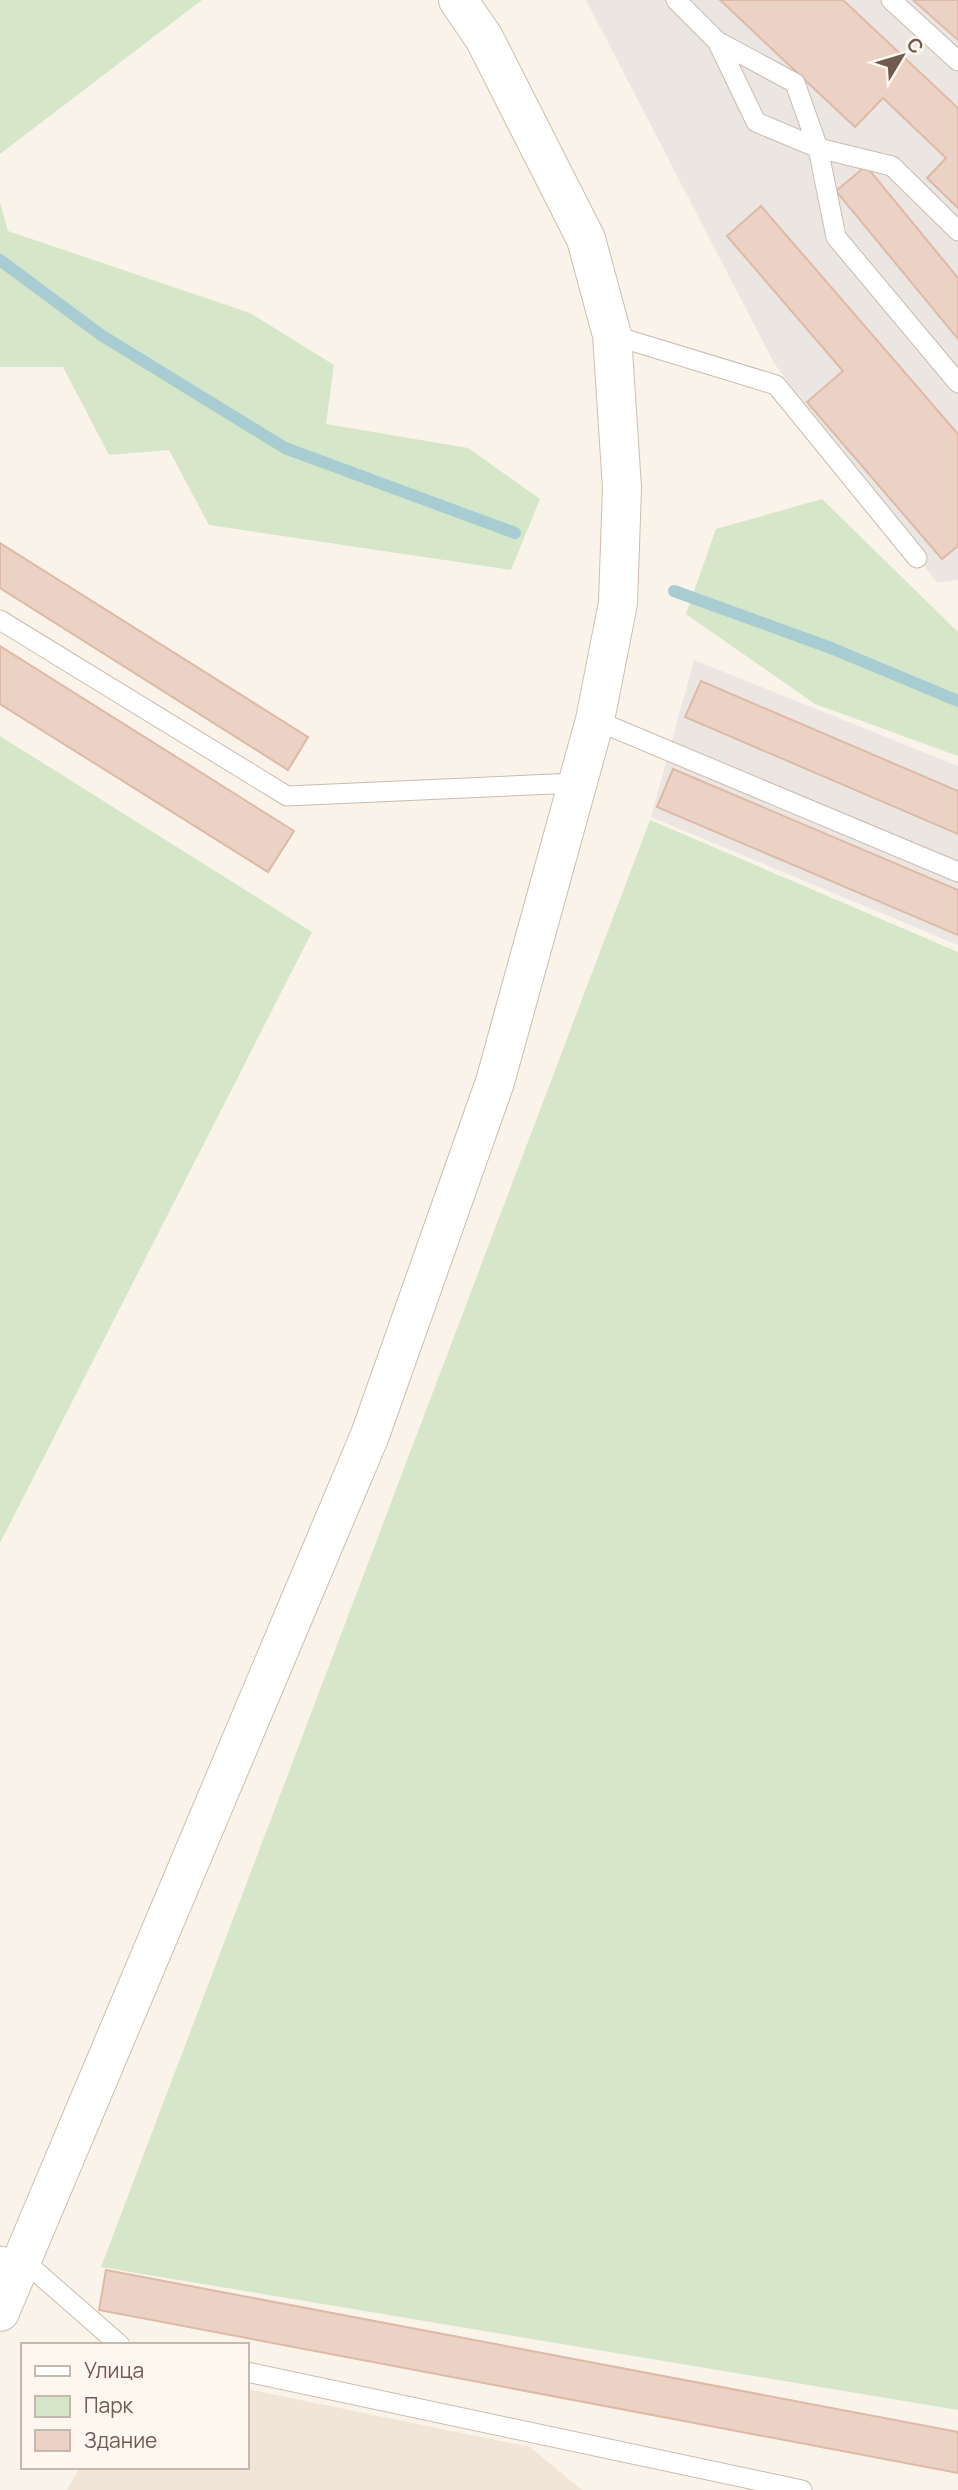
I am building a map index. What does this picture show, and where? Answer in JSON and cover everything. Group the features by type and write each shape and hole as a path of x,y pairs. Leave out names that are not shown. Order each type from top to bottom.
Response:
{"main road":[{"path":"0,2312 12,2258 370,1435 495,1082 575,783 595,720 618,603 622,488 612,335 586,239 484,38 458,0"}],"lane":[{"path":"676,0 718,41 795,83 818,148 836,237 958,383"},
{"path":"891,0 958,61"},
{"path":"718,41 756,122 818,148 892,166 958,231"},
{"path":"612,335 775,386 917,558"},
{"path":"0,620 287,796 575,783"},
{"path":"595,720 958,872"},
{"path":"12,2258 118,2343"},
{"path":"248,2372 802,2490"}],"shaded area":[{"path":"586,0 958,0 958,580 937,583 774,363"},
{"path":"694,660 958,766 958,945 651,817"},
{"path":"248,2389 530,2447 582,2490 67,2490 79,2469 248,2469"}],"green space":[{"path":"0,0 202,0 0,154"},
{"path":"0,202 8,231 250,313 334,365 326,424 468,448 540,499 511,570 209,525 169,450 109,455 63,367 0,367"},
{"path":"822,499 958,632 958,756 815,704 686,614 716,529"},
{"path":"0,736 312,932 0,1543"},
{"path":"650,820 958,952 958,2410 101,2267"}],"building":[{"path":"720,0 843,0 958,108 958,208 927,178 946,158 883,98 855,127"},
{"path":"913,0 958,0 958,40"},
{"path":"866,166 958,278 958,339 836,191"},
{"path":"761,206 958,434 958,546 942,559 807,402 843,371 727,236"},
{"path":"0,543 308,737 288,770 0,588"},
{"path":"0,646 294,831 268,872 0,704"},
{"path":"701,681 958,791 958,834 685,717"},
{"path":"673,769 958,890 958,935 657,807"},
{"path":"106,2270 958,2432 958,2473 99,2310"}],"waterway":[{"path":"0,260 101,335 285,448 515,533"},
{"path":"674,591 831,648 958,701"}]}
